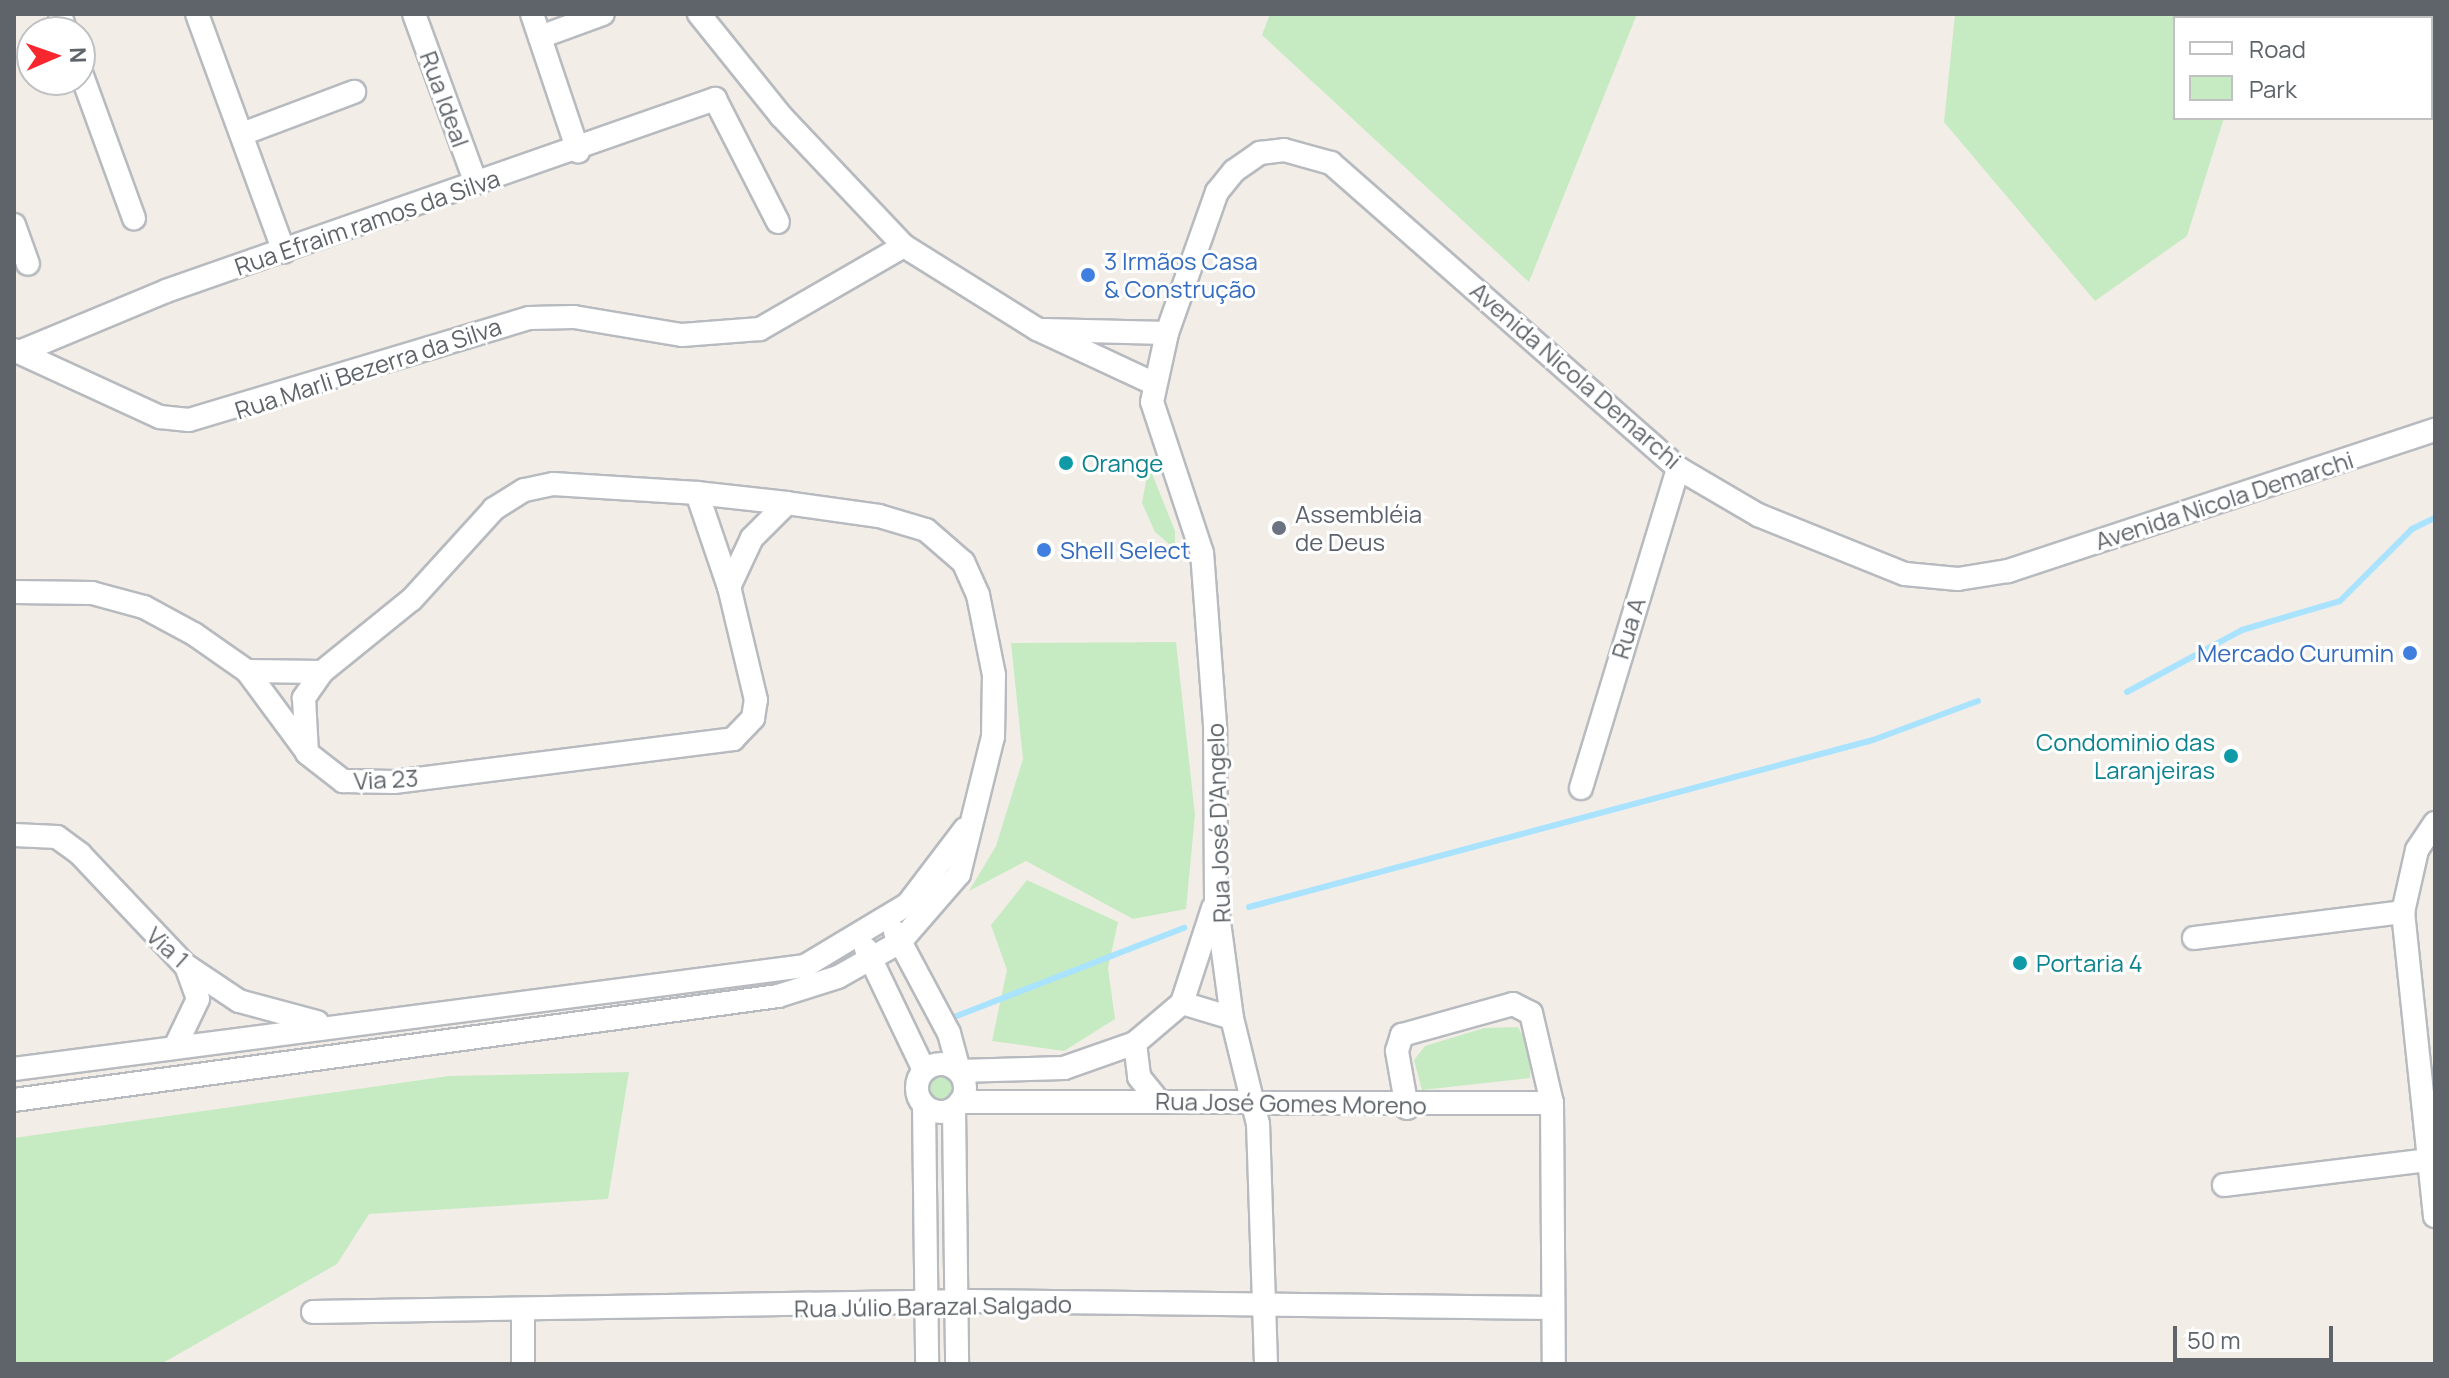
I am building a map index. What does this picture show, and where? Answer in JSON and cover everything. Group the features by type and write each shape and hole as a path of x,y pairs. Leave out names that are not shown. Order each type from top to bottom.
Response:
{"street":[{"name":"Rua Ideal","path":"414,14 476,183"},
{"path":"532,14 578,151"},
{"path":"540,37 603,14"},
{"path":"683,14 745,69"},
{"path":"699,14 904,246 1037,329 1153,383"},
{"path":"206,16 242,134 284,252"},
{"path":"242,134 354,92"},
{"path":"89,96 134,218"},
{"name":"Rua Efraim ramos da Silva","path":"18,350 476,183 578,151 715,99 778,222"},
{"name":"Avenida Nicola Demarchi","path":"1153,383 1167,333 1217,192 1260,153 1305,151 1379,199 1678,468 1758,515 1856,558 1958,579 2052,559 2435,430"},
{"path":"14,225 28,264"},
{"name":"Rua Marli Bezerra da Silva","path":"18,350 160,417 189,420 529,318 574,317 682,335 760,329 803,311 904,246"},
{"path":"1037,329 1167,333"},
{"name":"Rua José D'Angelo","path":"1153,383 1155,423 1202,553 1215,725 1216,899 1232,1018 1252,1102 1266,1364"},
{"name":"Rua A","path":"1581,788 1678,468"},
{"path":"14,1100 147,1079 778,996 873,960 900,942 959,874 993,737 994,675 978,595 963,562 926,530 787,503 567,484 524,490 494,509 412,599 322,672 304,698 307,753"},
{"name":"Via 23","path":"247,671 307,753 343,781 394,782 733,739 753,718 756,700 729,587 697,493"},
{"path":"729,587 752,538 787,503"},
{"path":"14,592 92,593 144,607 247,671 322,672"},
{"path":"14,1069 176,1045 750,977 805,966 888,920 927,884 978,807"},
{"path":"2435,823 2417,850 2403,912 2430,1119 2428,1160 2435,1216"},
{"name":"Via 1","path":"14,835 57,837 80,854 185,965 250,1005 346,1027"},
{"path":"924,1070 938,1064 959,1071 1064,1068 1135,1043 1182,1003 1216,899"},
{"path":"2194,938 2403,912"},
{"path":"888,920 949,1033 959,1071 957,1364"},
{"path":"859,938 873,960 924,1070 917,1091 924,1105 927,1364"},
{"path":"176,1045 198,999 185,965"},
{"path":"1182,1003 1232,1018"},
{"path":"1407,1108 1397,1051 1402,1035 1513,1004 1531,1013 1552,1103 1554,1364"},
{"path":"147,1079 156,1070 232,1057 246,1038 250,1005"},
{"path":"1135,1043 1139,1077 1157,1099"},
{"name":"Rua José Gomes Moreno","path":"957,1105 1157,1099 1407,1108 1552,1103"},
{"path":"924,1105 957,1105"},
{"path":"2224,1185 2428,1160"},
{"name":"Rua Júlio Barazal Salgado","path":"313,1312 926,1307 957,1304 1553,1308"},
{"path":"523,1310 523,1364"}],"green space":[{"path":"1270,14 1637,14 1529,282 1262,35"},
{"path":"1955,14 2331,14 2173,16 2173,120 2223,120 2187,236 2095,301 1944,122"},
{"path":"1149,466 1175,531 1175,549 1155,532 1142,503"},
{"path":"1176,642 1195,815 1186,909 1133,919 1026,861 969,891 996,846 1023,759 1011,643"},
{"path":"1027,880 1118,922 1108,968 1115,1019 1064,1051 992,1041 1007,970 991,925"},
{"path":"1518,1027 1531,1051 1530,1078 1422,1090 1414,1060 1425,1046 1484,1028"},
{"path":"940,1070 952,1076 958,1088 952,1100 940,1106 928,1100 922,1088 928,1076"},
{"path":"629,1072 608,1199 369,1214 337,1264 161,1364 14,1364 14,1138 449,1076"}],"waterway":[{"path":"2127,692 2242,630 2340,601 2412,529 2435,518"},
{"path":"1249,907 1873,740 1978,701"},
{"path":"954,1017 1184,928"}],"place":[{"name":"3 Irmãos Casa & Construção","path":"1088,275"},
{"name":"Orange","path":"1066,463"},
{"name":"Assembléia de Deus","path":"1279,528"},
{"name":"Shell Select","path":"1044,550"},
{"name":"Mercado Curumin","path":"2410,653"},
{"name":"Condominio das Laranjeiras","path":"2231,756"},
{"name":"Portaria 4","path":"2020,963"}]}
